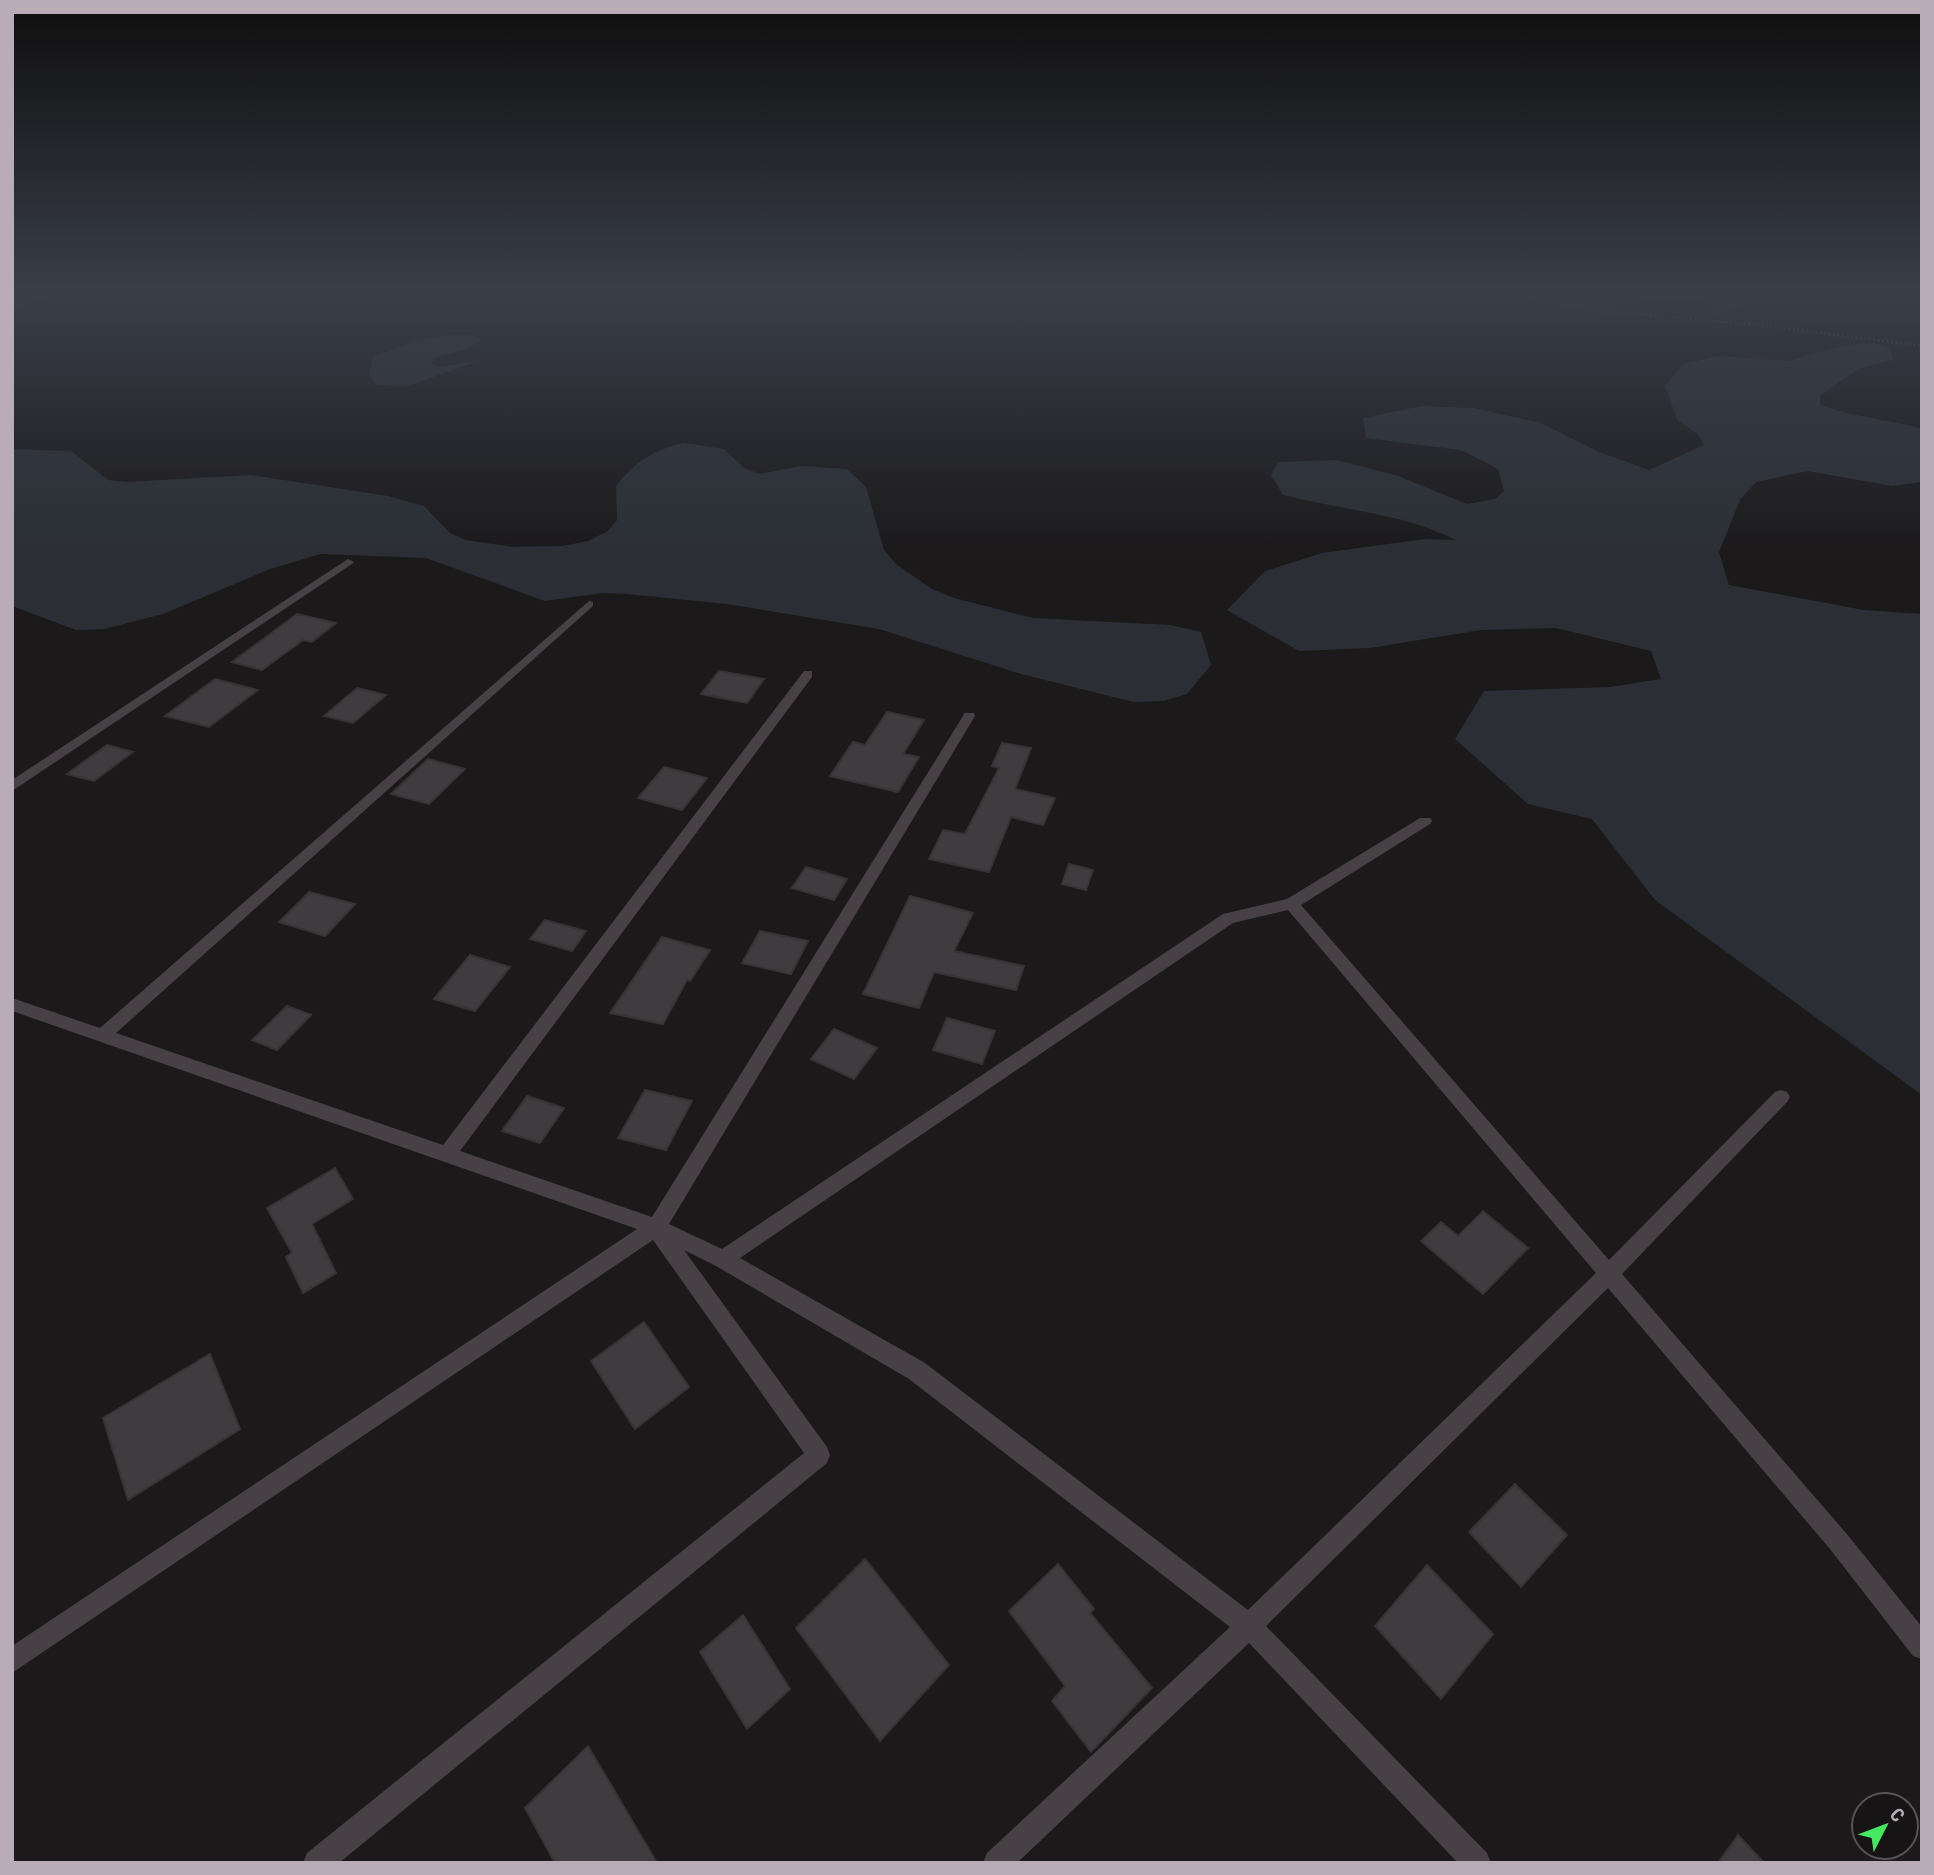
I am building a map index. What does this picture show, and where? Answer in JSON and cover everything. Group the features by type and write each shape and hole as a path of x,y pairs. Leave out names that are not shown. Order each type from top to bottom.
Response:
{"lane":[{"path":"12,787 348,562"},
{"path":"103,1035 589,604"},
{"path":"448,1153 808,674"},
{"path":"12,1661 656,1227 969,716"},
{"path":"723,1259 1228,918 1291,904 1425,821"},
{"path":"1291,904 1838,1541 1922,1647"},
{"path":"12,1004 656,1227 723,1259 917,1371 1251,1628 1477,1863"},
{"path":"997,1863 1251,1628 1612,1275 1781,1097"},
{"path":"317,1863 819,1455 656,1227"}],"shaded area":[{"path":"372,380 426,380 408,386 376,385"},
{"path":"1670,380 1843,380 1820,396 1820,405 1922,429 1922,482 1892,486 1808,471 1756,482 1740,500 1719,552 1729,585 1864,610 1922,614 1922,1095 1655,900 1592,819 1528,804 1455,739 1484,691 1610,687 1661,679 1651,651 1556,628 1481,630 1370,648 1299,651 1227,610 1265,571 1322,553 1425,539 1456,540 1393,518 1283,495 1271,475 1278,462 1337,460 1398,476 1467,504 1495,499 1504,491 1498,469 1461,450 1366,438 1363,418 1422,406 1474,408 1541,423 1599,452 1649,470 1704,445 1698,434 1678,421 1665,386"},
{"path":"684,443 724,449 743,467 759,474 801,466 847,469 866,487 884,550 896,564 932,589 954,598 1033,618 1170,625 1201,632 1211,665 1187,694 1163,701 1133,702 1021,674 879,629 727,604 627,594 602,593 545,601 426,558 321,554 270,569 163,614 104,629 76,630 12,606 12,449 71,451 108,480 127,482 251,475 388,496 424,506 450,533 466,540 513,547 563,546 588,541 608,531 617,520 616,486 638,464 654,453"}],"building":[{"path":"297,614 336,623 312,642 303,640 262,670 232,662"},
{"path":"719,671 764,679 747,703 701,694"},
{"path":"215,679 258,690 209,727 165,716"},
{"path":"357,688 386,695 353,723 324,716"},
{"path":"887,712 924,720 903,754 919,757 898,792 830,776 853,742 865,745"},
{"path":"1002,743 1031,748 1015,789 1055,798 1043,825 1011,817 989,872 929,859 943,830 965,834 999,768 992,766"},
{"path":"107,745 133,752 94,781 67,774"},
{"path":"428,759 465,769 429,804 391,794"},
{"path":"664,767 707,778 682,810 638,798"},
{"path":"1069,864 1093,870 1086,890 1062,884"},
{"path":"806,867 847,879 834,900 792,888"},
{"path":"309,892 355,904 325,936 279,922"},
{"path":"910,896 973,913 954,951 1024,966 1016,990 934,972 919,1008 863,994"},
{"path":"545,920 586,931 572,951 530,939"},
{"path":"760,931 808,941 791,974 742,963"},
{"path":"662,937 710,950 690,981 687,980 663,1024 610,1013"},
{"path":"470,955 510,967 475,1011 434,999"},
{"path":"287,1006 311,1015 277,1050 252,1040"},
{"path":"947,1018 995,1031 982,1064 933,1050"},
{"path":"834,1029 877,1048 854,1079 811,1059"},
{"path":"645,1090 692,1101 666,1150 618,1138"},
{"path":"527,1096 564,1108 540,1143 502,1131"},
{"path":"335,1168 353,1199 312,1224 336,1273 303,1293 286,1257 292,1253 267,1208"},
{"path":"1483,1211 1528,1248 1483,1294 1421,1241 1441,1222 1458,1236"},
{"path":"644,1322 689,1387 635,1429 591,1361"},
{"path":"210,1354 240,1429 128,1500 103,1418"},
{"path":"1515,1484 1567,1535 1521,1587 1469,1532"},
{"path":"865,1559 949,1665 880,1741 796,1628"},
{"path":"1058,1564 1094,1609 1090,1613 1152,1688 1091,1752 1052,1701 1065,1686 1009,1611"},
{"path":"1427,1565 1493,1634 1441,1699 1375,1626"},
{"path":"743,1615 790,1689 747,1729 700,1652"},
{"path":"588,1746 657,1863 555,1863 525,1808"},
{"path":"1738,1835 1764,1863 1718,1863"}]}
